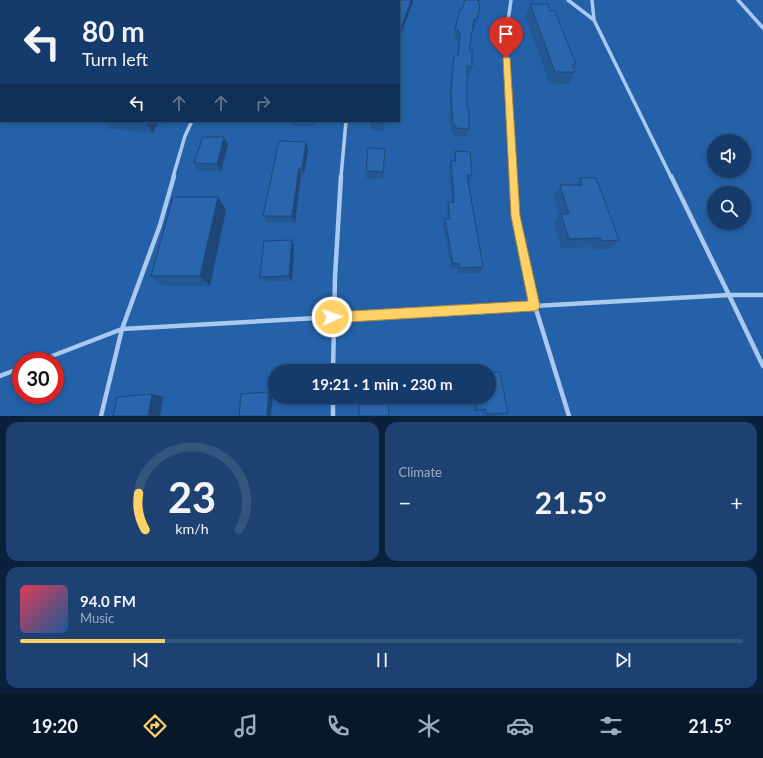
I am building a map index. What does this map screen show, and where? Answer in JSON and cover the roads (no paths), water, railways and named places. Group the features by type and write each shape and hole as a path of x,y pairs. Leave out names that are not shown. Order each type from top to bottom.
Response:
{"street":[{"path":"511,0 505,43 516,216 534,306 569,416"},
{"path":"568,0 594,20"},
{"path":"592,0 594,20 763,366"},
{"path":"738,0 763,28"},
{"path":"101,416 122,329 160,225 185,136 192,122"},
{"path":"333,364 332,317 346,122"},
{"path":"62,352 122,329 763,295"},
{"path":"0,376 12,371"},
{"path":"333,404 333,416"}]}
